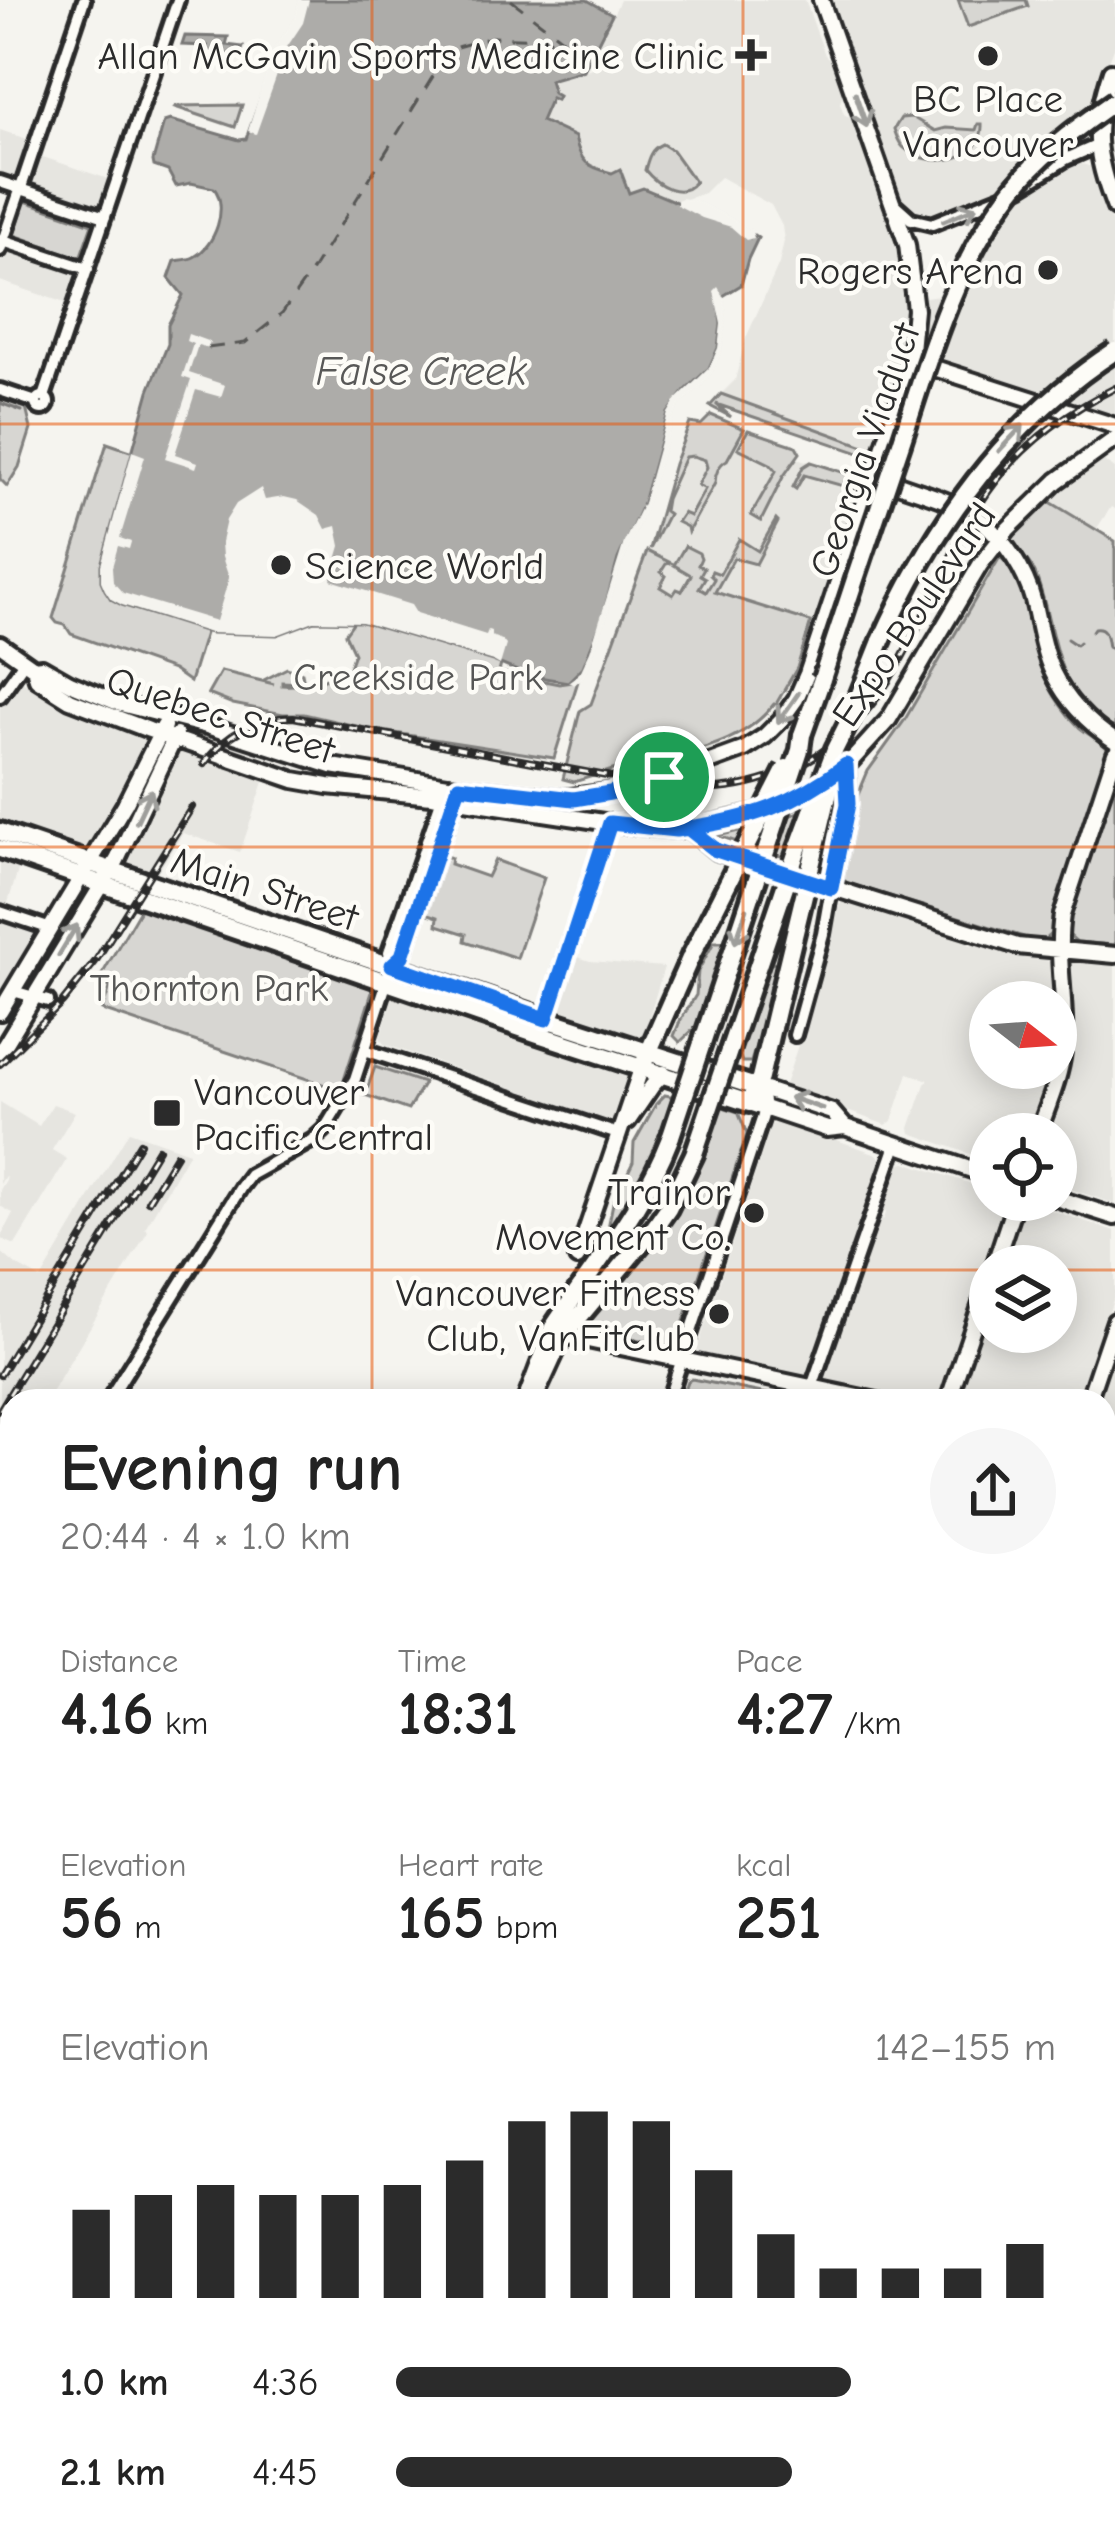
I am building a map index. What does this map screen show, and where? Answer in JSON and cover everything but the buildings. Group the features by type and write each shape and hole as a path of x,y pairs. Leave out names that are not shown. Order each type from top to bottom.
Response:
{"main road":[{"name":"Quebec Street","path":"0,644 29,665 37,679 70,700 294,779 328,786 574,799 610,793 745,749 773,728 808,674 911,361 916,321 907,245 820,0"},
{"path":"1111,71 1101,102 1096,146 1115,208"},
{"name":"Georgia Viaduct","path":"802,735 959,280 1022,179 1046,154 1115,101"},
{"path":"558,1332 654,1228 694,1154 835,749 923,556 968,488 1025,423 1115,351"},
{"path":"911,361 1115,426"},
{"name":"Expo Boulevard","path":"688,828 774,809 846,765 890,718 999,540 1036,499 1115,439"},
{"path":"875,475 969,512 999,540 1027,581 1046,657 1064,692 1083,717 1115,741"},
{"name":"Quebec Street","path":"29,665 102,697 332,766 610,823 688,828 716,850 1017,946 1115,955"},
{"path":"2,1046 41,999 106,877 175,717"},
{"path":"758,1090 850,719"},
{"path":"577,1258 646,1059 691,956 802,735"},
{"path":"535,1389 558,1332 638,1207 670,1136 802,735"},
{"path":"0,1012 167,736"},
{"path":"1045,1113 1064,1047 1060,925 1115,754"},
{"path":"831,888 848,804 846,765"},
{"path":"664,777 688,828"},
{"name":"Main Street","path":"0,832 106,877 390,973 646,1059 832,1112 845,1127 969,1169"},
{"name":"Main Street","path":"0,849 85,869"},
{"name":"Main Street","path":"390,973 546,1019 646,1059 664,1073 758,1090"},
{"path":"618,1134 664,1073"},
{"path":"1077,1205 1115,1217"},
{"path":"1092,1389 1115,1321"},
{"path":"558,1332 817,1389"},
{"path":"952,1389 969,1339"}],"street":[{"path":"84,0 1,244 88,269"},
{"path":"0,390 40,400 178,0"},
{"path":"890,199 911,219 932,224 978,207 1096,146"},
{"path":"0,182 105,217"},
{"path":"0,696 29,665"},
{"path":"115,1389 250,1175 313,1141 355,1079 390,973 389,952 451,792"},
{"path":"546,1019 610,823"},
{"path":"795,1035 831,888"},
{"path":"0,912 51,929"},
{"path":"13,991 41,999"},
{"path":"365,1049 618,1134"},
{"path":"672,1389 758,1090"},
{"path":"812,1388 896,1144"}],"shaded area":[{"path":"620,0 805,0 843,93 844,114 852,119 888,218 904,281 902,361 874,449 721,394 735,380 746,338 779,264 782,226 771,205 720,177 704,193 674,203 643,188 629,194 613,173 589,165 541,121 553,93 548,80 592,68 591,60"},
{"path":"829,0 1115,0 1115,45 1086,143 1008,190 937,217 917,215 901,200"},
{"path":"0,130 33,141 17,179 0,174"},
{"path":"37,155 111,180 104,204 96,208 34,188 29,176"},
{"name":"Rogers Arena","path":"1077,162 1091,167 1115,231 1115,416 928,354 923,347 925,297 947,294 982,214"},
{"path":"6,247 79,272 71,305 0,281"},
{"path":"690,423 864,480 816,624 715,593 707,606 632,591"},
{"path":"1102,460 1115,469 1115,509 1111,507 1095,531 1047,500"},
{"path":"18,679 93,719 146,739 146,750 87,852 0,825 0,700"},
{"path":"180,749 265,779 240,852 183,833 155,876 128,868 125,862"},
{"path":"0,857 20,864 7,906 0,903"},
{"path":"841,903 849,903 969,939 971,945 977,942 1045,958 1053,965 1053,981 969,981 969,1089 1044,1089 1036,1113 969,1113 969,1154 911,1133 929,1080 908,1073 892,1121 886,1125 784,1088 798,1045 807,1034 803,1029"},
{"path":"0,918 30,929 35,936 0,997"},
{"path":"575,956 664,967 647,1024 655,1027 644,1041 561,1012 558,1002"},
{"path":"1076,959 1115,963 1115,1204 1077,1191 1077,1113 1054,1113 1062,1089 1077,1089 1077,981 1072,981 1071,964"},
{"path":"397,993 628,1071 631,1078 618,1116 609,1121 384,1044 380,1038"},
{"path":"0,1102 39,1126 53,1104 75,1112 52,1150 67,1159 15,1245 0,1238 13,1213 0,1206 0,1190 7,1178 0,1184"},
{"path":"779,1120 881,1159 811,1371 804,1377 701,1355 697,1350 771,1125"},
{"path":"129,1131 189,1152 145,1228 148,1231 53,1389 0,1389 0,1251 41,1279"},
{"path":"905,1162 969,1183 969,1221 997,1221 989,1245 969,1245 969,1306 942,1389 835,1387 825,1379 879,1220 886,1213 882,1208 897,1164"},
{"path":"1077,1219 1115,1231 1115,1294 1083,1389 962,1389 974,1353 1077,1353 1077,1245 1010,1245 1018,1221"},
{"path":"1115,1348 1115,1389 1101,1389"}],"green space":[{"path":"958,0 1026,0 1028,6 968,27"},
{"path":"242,105 235,127 175,107 176,106"},
{"path":"912,117 935,131 976,130 982,124 980,137 974,147 952,159 926,159 903,147 894,129 901,118"},
{"path":"662,144 672,150 695,182 689,187 669,188 645,170 652,152"},
{"path":"25,201 92,224 80,258 14,235"},
{"path":"721,394 871,449 868,456 716,404 731,417 710,406"},
{"path":"0,399 26,408 31,429 19,467 7,486 0,479"},
{"path":"711,415 744,429 688,532 677,522 683,513 690,516 705,489 698,485 707,467 705,460 685,457 666,499 668,514 650,549 690,423 701,425"},
{"path":"748,430 796,446 800,453 761,521 751,515 776,471 738,448"},
{"name":"Creekside Park","path":"107,443 145,456 209,620 190,682 173,670 71,634 53,618"},
{"path":"811,462 858,477 854,489 804,475 796,489 803,467"},
{"path":"1047,500 1115,541 1115,728 1095,717 1068,682 1035,573 1012,543"},
{"path":"776,520 756,564 734,558 715,592 811,622 797,668 776,704 752,725 712,746 667,759 664,754 574,782 563,779 580,711 591,704 647,551 671,563 661,572 666,576 660,587 673,595 677,589 682,591 691,575 674,565 685,546 699,553 698,565 704,568 700,575 705,578 699,588 706,592 714,579 712,571 720,574 739,539 758,551"},
{"path":"1000,557 1017,580 1040,666 1053,693 1079,727 1109,750 1052,933 1044,940 847,883 840,877 868,771 904,721"},
{"name":"Creekside Park","path":"360,613 506,645 499,672 559,684 578,681 554,758 283,714 208,694 221,671 274,684 262,681 287,668 302,673 304,683 282,682 291,685 316,682 348,670 354,653 345,634"},
{"path":"1115,769 1115,945 1077,942 1068,934 1071,911"},
{"path":"841,787 822,869 718,836 798,813"},
{"path":"446,856 450,864 487,877 495,860 544,878 517,958 465,941 466,934 437,925 438,917 426,913"},
{"name":"Thornton Park","path":"142,906 374,986 343,1083 334,1088 102,1010 110,987 97,983"},
{"path":"714,942 726,948 700,1023 680,1042 674,1036 696,995 698,971"},
{"path":"776,962 751,1062 742,1062 737,1049 756,991 767,966"},
{"path":"375,1067 424,1083 408,1110 365,1095"},
{"path":"665,1095 675,1097 656,1148 629,1202 608,1228 613,1203 633,1162 634,1143"},
{"path":"720,1106 738,1112 747,1134 676,1345 577,1326 677,1204"},
{"path":"692,1379 742,1389 685,1389"}],"water":[{"name":"False Creek","path":"303,0 587,0 612,14 584,70 549,80 558,96 551,98 541,121 575,137 582,158 591,166 612,173 620,169 629,193 643,188 758,238 741,285 718,299 718,348 709,368 668,413 643,503 618,559 601,622 583,667 568,682 527,675 362,622 314,621 277,635 210,633 122,605 111,599 101,581 101,565 149,391 168,344 168,325 183,295 169,278 175,261 202,252 220,215 214,188 191,183 176,186 168,171 154,166 164,122 246,139 277,51 296,25"},
{"path":"185,36 228,37 226,45 243,47 240,55 204,55 207,46 182,45"}],"pier":[{"path":"299,0 309,0 303,23 287,47 256,134 248,131 274,48 295,19"},
{"path":"682,198 752,229 754,238 746,240 731,227 677,205"},
{"path":"718,287 726,318 722,348 702,386 674,415 589,666 574,685 568,682 580,673 590,651 624,542 643,503 668,413 709,368 718,348 721,324 714,291"},
{"path":"188,334 210,342 208,348 198,345 189,373 225,385 221,397 196,390 175,454 198,462 196,468 165,458 191,380 182,377 193,344 186,341"},
{"path":"132,451 145,456 120,538 131,542 129,549 118,546 112,567 113,582 123,593 216,621 229,578 221,542 226,520 236,504 261,488 265,500 297,500 319,515 326,529 337,526 341,546 331,580 411,605 416,613 486,635 491,631 491,636 506,645 500,665 362,622 314,621 277,635 210,633 111,599 101,581 101,565"}],"waterway":[{"path":"0,403 22,411"},
{"path":"1092,631 1101,629 1108,647 1115,650"},
{"path":"1067,639 1076,645 1079,642"}],"ferry route":[{"path":"511,0 562,39"},
{"path":"208,348 245,343 282,313 450,49 492,37 564,40"},
{"path":"440,69 451,51"}],"railway":[{"path":"204,764 242,729 293,717 670,788 734,787 781,774 833,743 864,714 888,681 966,528 1001,475 1045,432 1115,388"},
{"path":"0,1064 62,1003 95,962 192,807"},
{"path":"0,1375 140,1143"},
{"path":"13,1389 158,1149"},
{"path":"148,1201 176,1155"}],"place":[{"name":"Allan McGavin Sports Medicine Clinic","path":"751,55"},
{"name":"BC Place Vancouver","path":"988,56"},
{"name":"Rogers Arena","path":"1048,270"},
{"name":"Science World","path":"281,565"},
{"name":"Vancouver Pacific Central","path":"167,1113"},
{"name":"Trainor Movement Co.","path":"754,1213"},
{"name":"Vancouver Fitness Club, VanFitClub","path":"719,1314"}],"route":[{"path":"664,777 574,799 459,786 402,956 392,965 546,1019 610,823 688,828 716,850 831,888 848,804 846,765 774,809 688,828 664,777"}]}
